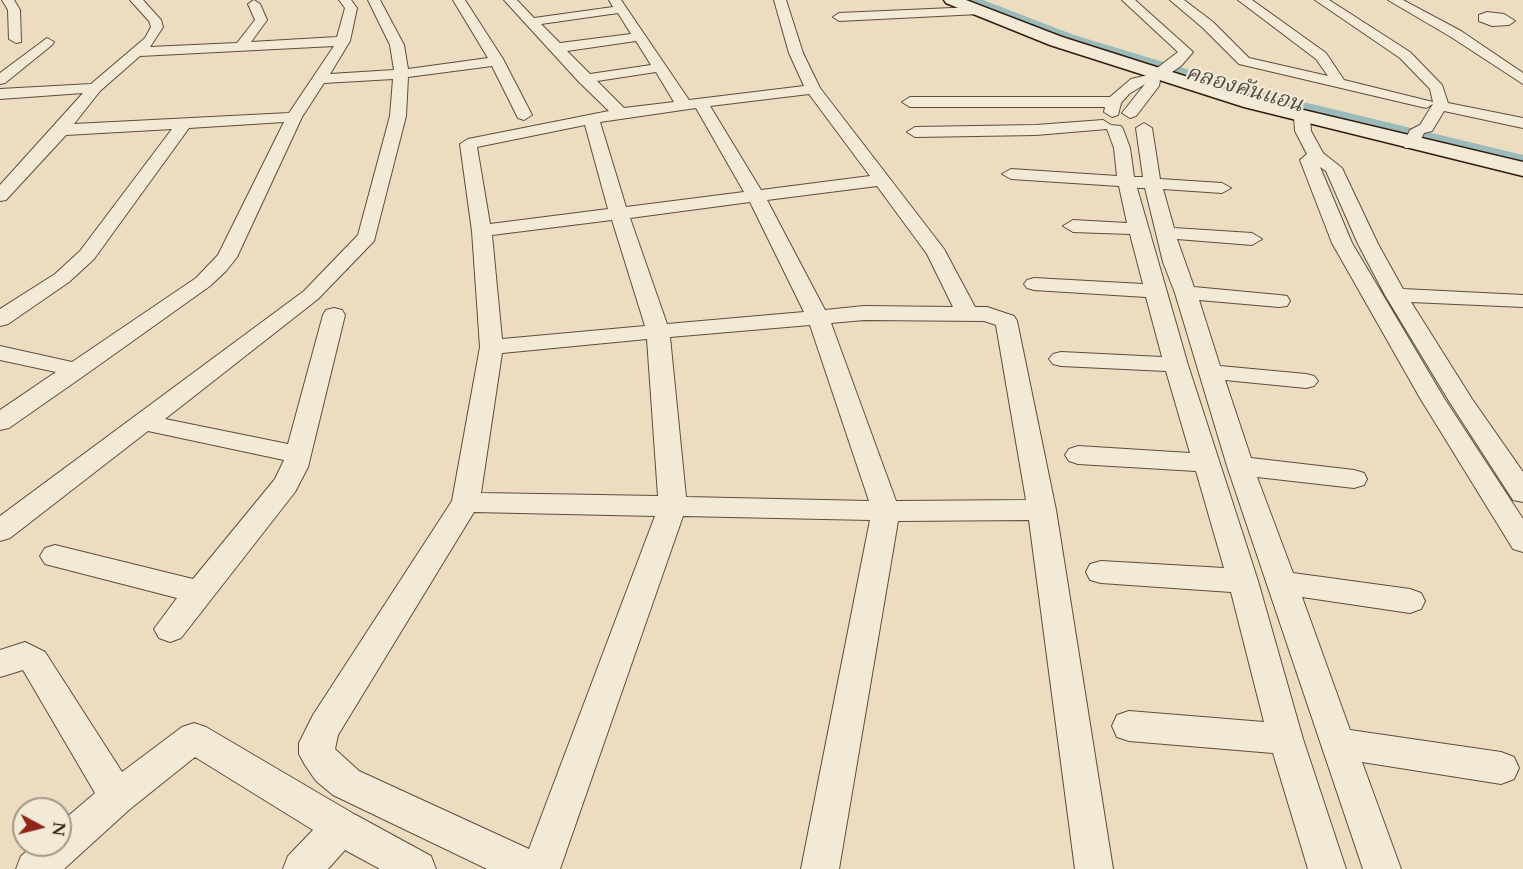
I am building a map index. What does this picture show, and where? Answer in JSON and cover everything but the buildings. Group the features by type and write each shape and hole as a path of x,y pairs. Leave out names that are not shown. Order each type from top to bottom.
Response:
{"street":[{"path":"8,0 14,10 16,39"},
{"path":"0,196 61,130 95,88 150,40 158,27 155,20 136,0"},
{"path":"0,422 203,282 219,267 227,257 294,117 343,41 351,8 345,0"},
{"path":"0,531 310,295 368,237 398,116 401,74 397,45 374,0"},
{"path":"459,0 497,61 524,115"},
{"path":"510,0 584,79 620,113"},
{"path":"780,0 796,53 813,89 937,253 967,314"},
{"path":"952,0 975,11 1156,75 1302,117 1414,137 1523,169"},
{"path":"1113,0 1178,59"},
{"path":"1128,0 1186,52 1156,75 1136,82 1120,118 1139,181 1167,233 1156,291 1176,365 1243,581 1286,739 1327,869"},
{"path":"1176,0 1208,25 1244,61 1523,123"},
{"path":"1244,0 1321,56 1332,69 1338,82"},
{"path":"1321,0 1414,63 1437,87 1435,102 1426,128 1414,137"},
{"path":"1394,0 1456,34 1523,80"},
{"path":"241,45 261,20 261,15 254,4"},
{"path":"531,22 619,4 657,68 692,103 754,195 818,317 886,511 820,869"},
{"path":"1485,4 1510,23"},
{"path":"839,17 975,11"},
{"path":"556,48 638,37"},
{"path":"136,52 343,41"},
{"path":"0,81 47,42"},
{"path":"320,79 401,74 497,61"},
{"path":"584,79 657,68"},
{"path":"0,94 95,88"},
{"path":"529,869 346,783 329,771 317,754 317,742 325,726 466,502 491,347 482,231 468,142 620,113 813,89"},
{"path":"910,102 1120,118"},
{"path":"61,130 294,117"},
{"path":"1302,117 1303,131 1316,156 1333,168 1368,244 1396,295 1461,401 1523,493"},
{"path":"542,869 673,506 658,331 619,214 591,118"},
{"path":"915,132 1036,130 1120,118"},
{"path":"0,319 62,278 87,255 184,123"},
{"path":"1316,156 1309,160 1342,243 1432,398 1523,542"},
{"path":"1011,174 1222,188"},
{"path":"482,231 884,180"},
{"path":"1139,181 1138,229 1186,293 1240,466 1382,869"},
{"path":"1072,226 1138,229"},
{"path":"1167,233 1252,239"},
{"path":"1342,243 1368,244"},
{"path":"1034,284 1156,291"},
{"path":"1186,293 1279,301"},
{"path":"1396,295 1523,301"},
{"path":"491,347 864,313 998,316 1007,323 1042,510 1094,869"},
{"path":"170,629 285,485 295,467 296,454 334,315"},
{"path":"0,353 77,370"},
{"path":"1061,359 1176,365"},
{"path":"1212,372 1306,381"},
{"path":"1432,398 1461,401"},
{"path":"1194,419 1227,422"},
{"path":"142,422 296,454"},
{"path":"1078,455 1206,463"},
{"path":"1240,466 1354,479"},
{"path":"466,502 886,511 1042,510"},
{"path":"55,556 200,592"},
{"path":"1101,572 1243,581"},
{"path":"1281,583 1410,601"},
{"path":"0,664 25,656 34,661 117,797"},
{"path":"1129,726 1286,739"},
{"path":"35,869 117,797 194,738 341,827 417,869"},
{"path":"1337,743 1501,768"},
{"path":"302,869 341,827"}],"waterway":[{"name":"คลองคันแอน","path":"971,0 1069,38 1261,97 1523,160"}]}
